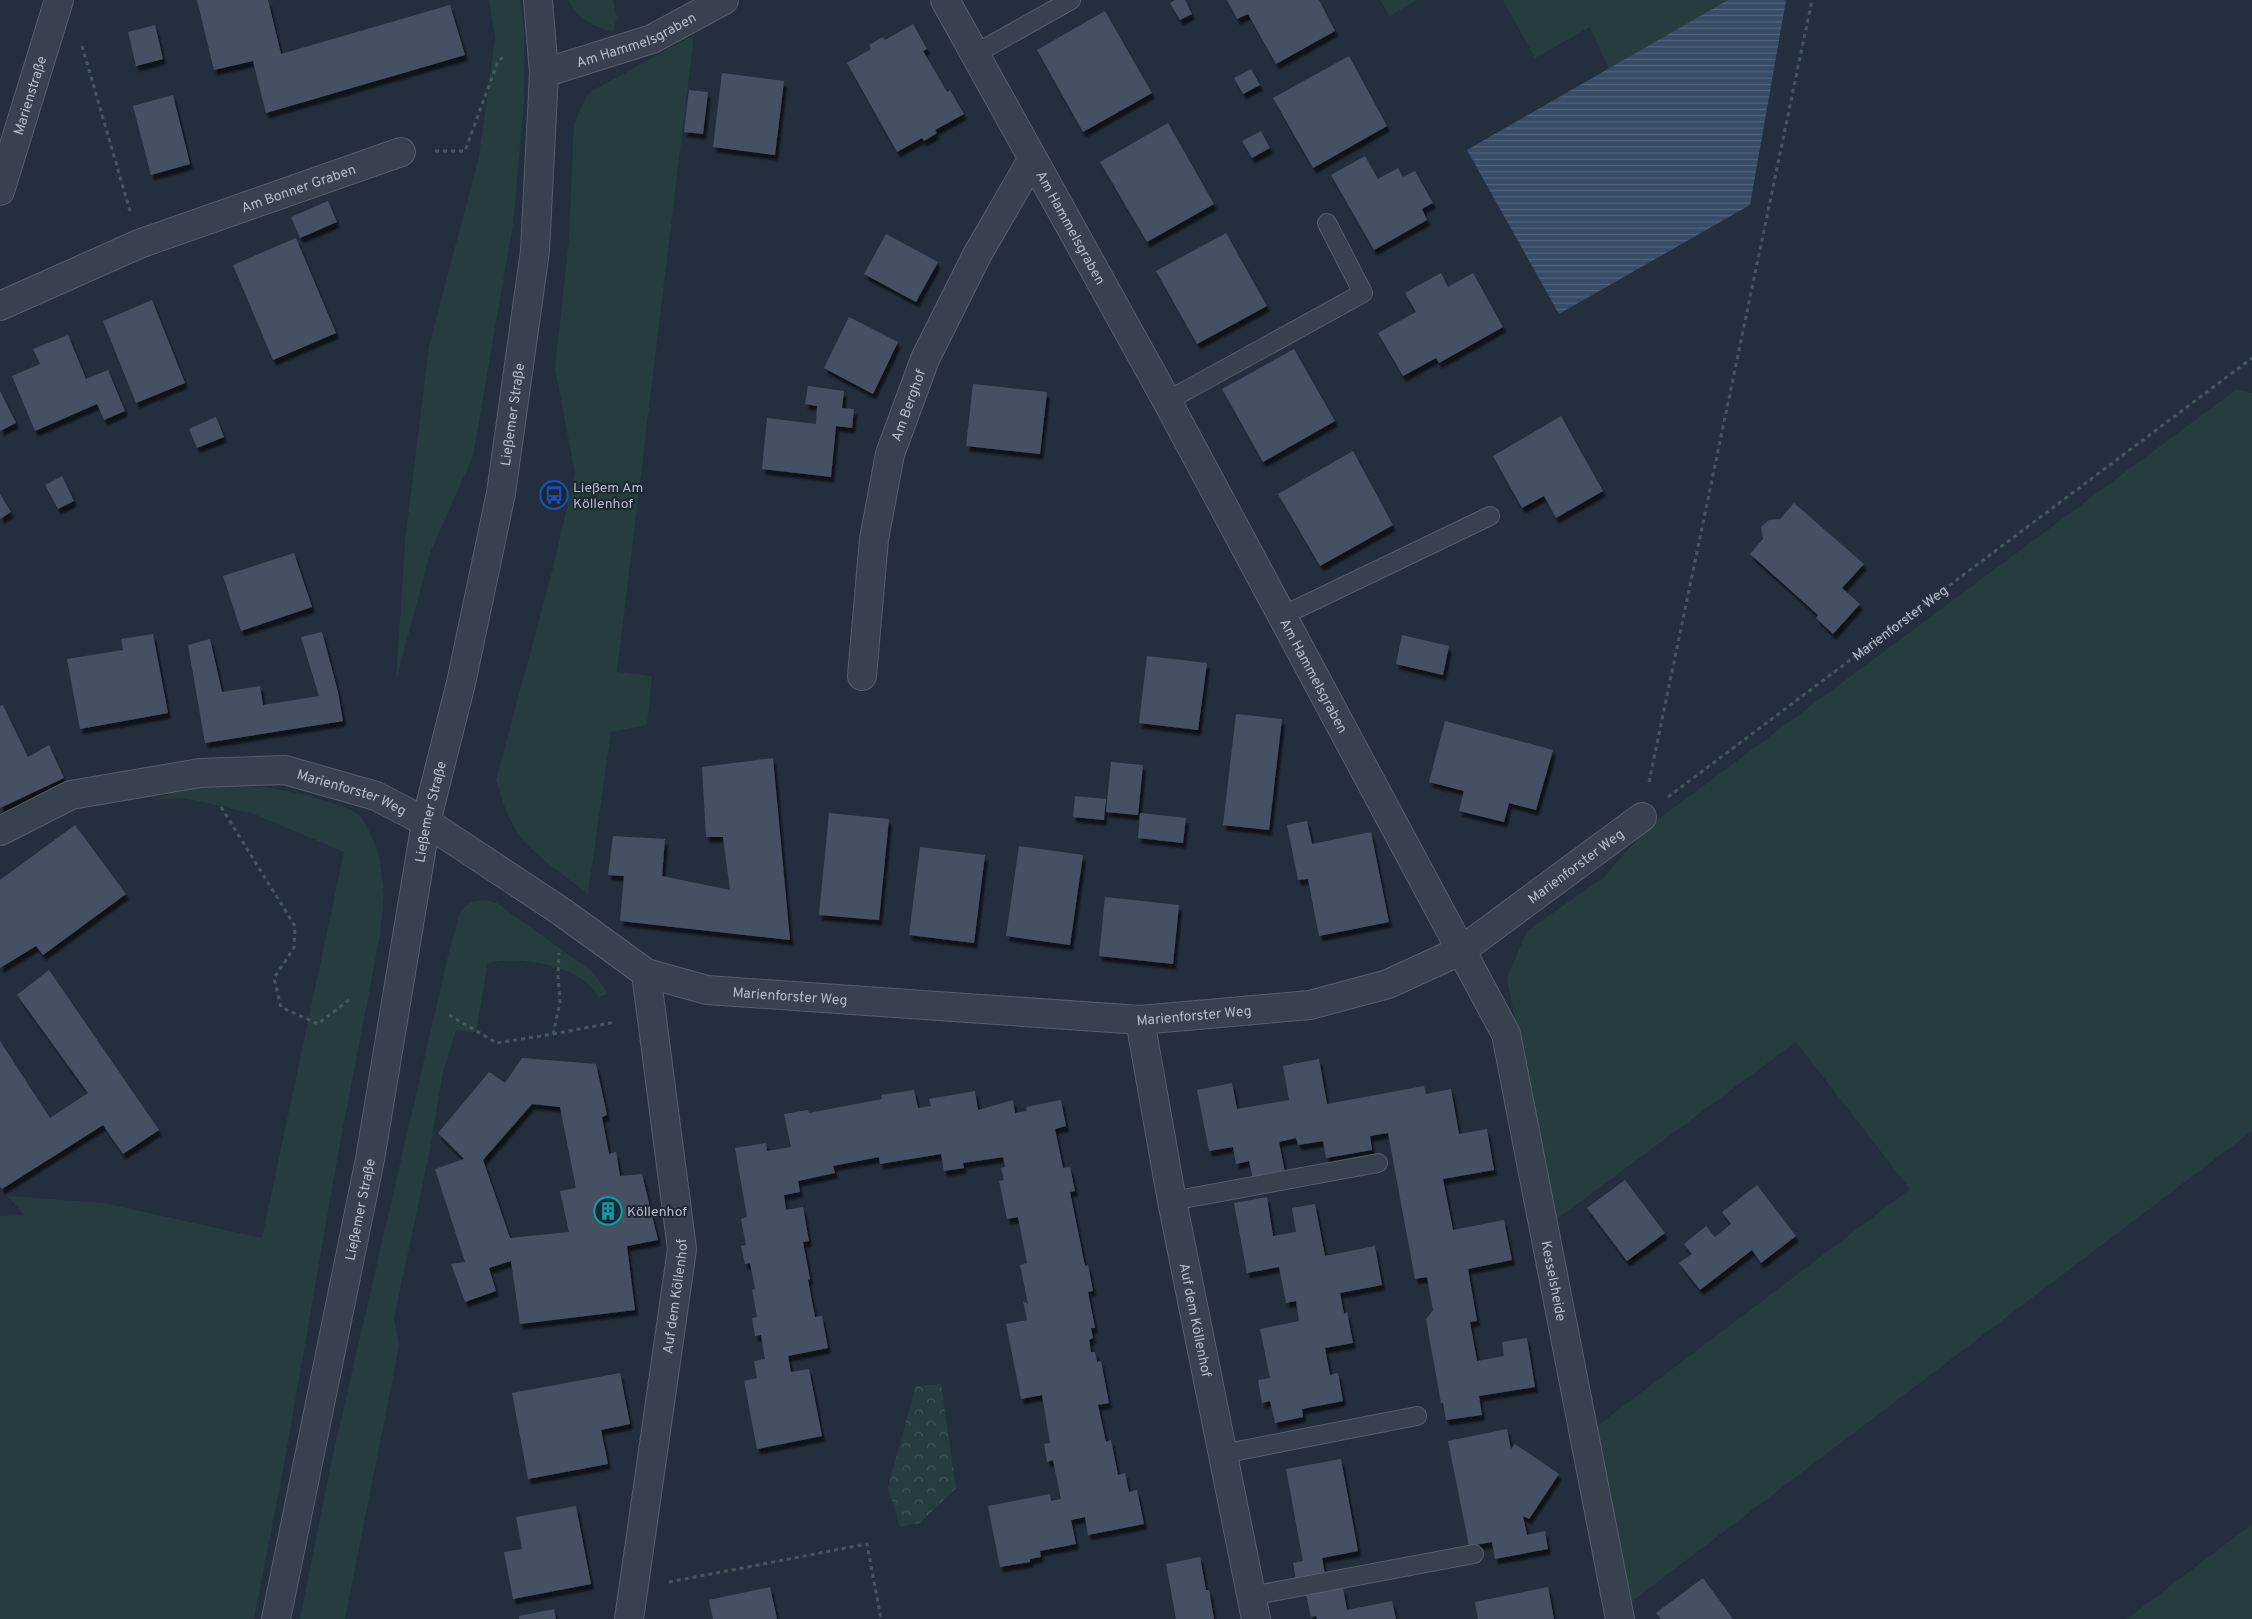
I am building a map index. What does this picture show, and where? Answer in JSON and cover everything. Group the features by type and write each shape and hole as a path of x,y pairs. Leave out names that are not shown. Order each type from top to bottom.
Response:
{"street":[{"name":"Marienstraße","path":"0,191 59,0"},
{"name":"Ließemer Straße","path":"276,1619 370,1159 426,822 461,683 501,493 536,251 544,73 538,0"},
{"name":"Am Hammelsgraben","path":"544,73 652,39 724,0"},
{"name":"Am Hammelsgraben","path":"945,0 1167,401 1462,950"},
{"name":"Am Bonner Graben","path":"0,306 139,244 401,152"},
{"name":"Am Berghof","path":"862,676 874,539 890,454 924,359 977,255 1032,160"},
{"name":"Marienforster Weg","path":"0,830 72,795 200,774 285,770 376,796 426,822 562,912 646,973 707,990 1140,1020 1310,1005 1388,984 1462,950 1642,817"},
{"name":"Kesselsheide","path":"1462,950 1506,1034 1620,1619"},
{"name":"Auf dem Köllenhof","path":"629,1619 682,1249 646,973"},
{"name":"Auf dem Köllenhof","path":"1140,1020 1172,1201 1254,1608"}],"lane":[{"path":"975,54 1071,0"},
{"path":"1167,401 1363,293 1328,223"},
{"path":"1282,616 1490,516"},
{"path":"1172,1201 1378,1163"},
{"path":"1222,1454 1416,1416"},
{"path":"1254,1608 1474,1554"}],"path":[{"path":"1642,817 1812,0"},
{"path":"401,152 465,151 498,62 541,30"},
{"path":"79,40 139,244"},
{"name":"Marienforster Weg","path":"1642,817 2252,358"},
{"path":"200,774 295,926 294,948 274,978 281,1007 318,1024 350,999"},
{"path":"553,1034 560,1002 558,977 562,912"},
{"path":"449,1015 497,1043 652,1015"},
{"path":"634,1588 867,1544 881,1619"}],"green space":[{"path":"489,0 520,0 524,29 524,102 513,224 473,456 430,553 396,681 405,542 429,346 479,157 495,38"},
{"path":"568,0 613,0 617,17 613,32 581,17"},
{"path":"1380,0 1416,0 1390,16"},
{"path":"1503,0 1728,0 1609,69 1590,27 1535,58"},
{"path":"694,35 617,672 652,676 647,725 611,732 588,894 538,854 520,836 508,816 496,780 553,568 575,473 555,369 569,238 574,124 586,97 592,91"},
{"path":"2237,389 2252,393 2252,1131 1631,1602 1597,1426 1910,1189 1796,1042 1553,1222 1507,978 1527,931 1604,877 1648,827"},
{"path":"265,787 307,795 351,809 361,817 379,855 384,894 380,935 338,1154 284,1465 254,1619 0,1619 0,1216 24,1215 8,1196 103,1203 262,1238 344,852 254,814 185,798 152,800 189,788"},
{"path":"486,900 497,903 594,973 608,994 598,997 591,986 580,977 549,965 516,961 488,963 476,1032 456,1030 443,1072 430,1150 394,1318 399,1346 345,1619 300,1619 332,1459 448,956 460,912 471,902"},
{"path":"941,1384 956,1488 920,1523 900,1527 888,1487 916,1386"},
{"path":"2252,1524 2252,1619 2127,1619"}],"water":[{"path":"1728,0 1786,0 1750,205 1559,314 1467,150"}],"building":[{"path":"197,0 268,0 281,54 450,5 465,55 266,113 253,61 214,70"},
{"path":"1175,0 1185,0 1192,14 1180,20 1170,3"},
{"path":"1227,0 1319,0 1335,31 1276,64 1248,14 1237,19"},
{"path":"1105,11 1152,93 1083,132 1037,50"},
{"path":"913,24 927,49 923,51 947,92 950,90 964,114 935,130 937,133 924,141 922,138 897,152 847,63 871,49 869,45 883,37 885,40"},
{"path":"155,25 163,59 136,66 128,32"},
{"path":"1349,56 1387,126 1313,168 1273,98"},
{"path":"1251,69 1260,85 1243,94 1234,78"},
{"path":"722,73 784,81 775,155 713,147"},
{"path":"689,90 708,92 703,134 684,132"},
{"path":"173,95 190,164 151,175 133,106"},
{"path":"1168,123 1214,204 1147,242 1100,162"},
{"path":"1261,131 1270,148 1252,158 1242,141"},
{"path":"1365,156 1378,179 1398,168 1403,177 1415,171 1433,203 1422,209 1427,220 1374,250 1331,175"},
{"path":"328,201 337,222 300,238 291,217"},
{"path":"1226,233 1267,306 1197,344 1156,271"},
{"path":"886,234 938,262 916,302 864,274"},
{"path":"296,238 336,333 273,360 233,265"},
{"path":"1441,273 1448,287 1473,273 1503,327 1439,363 1436,358 1403,376 1378,333 1416,312 1405,293"},
{"path":"152,300 185,383 136,403 103,321"},
{"path":"849,317 898,342 873,394 824,368"},
{"path":"68,335 86,379 108,370 125,411 104,420 97,404 35,431 12,376 40,364 33,349"},
{"path":"1294,349 1335,421 1263,462 1222,389"},
{"path":"973,384 1047,392 1040,454 966,446"},
{"path":"808,386 844,391 842,408 854,409 852,428 836,426 831,477 762,469 767,418 816,424 817,406 805,404"},
{"path":"0,391 16,423 0,431"},
{"path":"1561,416 1603,491 1556,518 1544,496 1522,508 1493,456"},
{"path":"216,417 224,437 197,448 189,429"},
{"path":"1353,451 1393,525 1320,566 1278,494"},
{"path":"62,476 74,501 58,509 45,485"},
{"path":"0,494 11,512 0,519"},
{"path":"1794,503 1864,564 1842,588 1860,604 1833,634 1816,618 1818,615 1750,554 1763,539 1761,527 1769,520 1780,519"},
{"path":"294,553 312,607 241,631 223,576"},
{"path":"322,632 338,692 343,721 205,743 188,645 210,639 222,692 260,686 263,705 319,696 301,637"},
{"path":"153,634 168,713 80,729 67,659 123,650 121,639"},
{"path":"1402,635 1449,646 1443,675 1396,664"},
{"path":"1147,656 1207,663 1198,730 1139,723"},
{"path":"3,705 28,757 49,745 64,778 0,808 0,706"},
{"path":"1236,714 1282,719 1269,830 1223,825"},
{"path":"1445,721 1553,750 1536,810 1509,803 1504,822 1459,811 1464,791 1429,782"},
{"path":"773,758 790,940 620,921 624,876 608,875 613,836 665,839 662,876 730,890 723,837 706,837 702,767"},
{"path":"1111,762 1143,765 1138,815 1106,812"},
{"path":"1075,796 1106,799 1104,820 1073,817"},
{"path":"829,813 889,819 879,920 819,915"},
{"path":"1140,813 1186,818 1183,843 1138,838"},
{"path":"1307,821 1312,844 1371,832 1389,922 1319,936 1308,879 1298,880 1287,825"},
{"path":"75,825 126,894 43,955 36,946 0,968 0,880"},
{"path":"1019,846 1083,855 1070,945 1006,936"},
{"path":"920,847 985,855 974,943 909,935"},
{"path":"1105,897 1179,905 1173,964 1099,956"},
{"path":"49,970 159,1130 123,1154 103,1125 2,1189 0,1186 0,1041 50,1118 88,1093 17,995"},
{"name":"Köllenhof","path":"522,1058 596,1064 607,1115 602,1117 609,1154 616,1152 620,1176 642,1174 658,1240 627,1246 635,1310 520,1324 511,1261 489,1268 496,1291 465,1302 451,1264 465,1262 435,1169 464,1159 438,1133 489,1072 505,1083","holes":["532,1104 560,1107 576,1188 560,1191 569,1232 510,1238 483,1160"]},
{"path":"1319,1059 1327,1104 1424,1086 1426,1094 1451,1089 1459,1134 1487,1129 1494,1170 1443,1179 1453,1230 1504,1220 1512,1260 1468,1269 1477,1321 1470,1322 1477,1361 1504,1356 1502,1342 1527,1338 1535,1387 1479,1396 1482,1415 1446,1420 1443,1403 1441,1403 1426,1319 1433,1310 1427,1277 1415,1279 1388,1133 1370,1136 1372,1150 1326,1158 1323,1141 1298,1145 1296,1138 1279,1142 1285,1173 1253,1179 1249,1161 1236,1164 1233,1147 1209,1151 1197,1090 1232,1083 1237,1109 1289,1100 1283,1066"},
{"path":"914,1090 918,1108 931,1106 929,1099 975,1091 978,1110 1013,1100 1015,1113 1027,1111 1026,1107 1061,1100 1066,1126 1055,1129 1063,1168 1070,1167 1075,1191 1070,1192 1085,1266 1088,1265 1093,1291 1088,1292 1095,1328 1091,1328 1093,1338 1089,1340 1091,1352 1095,1352 1097,1362 1101,1361 1109,1403 1098,1405 1106,1442 1111,1440 1118,1475 1125,1473 1129,1492 1137,1490 1144,1524 1088,1535 1085,1517 1071,1520 1076,1544 1040,1551 1041,1557 1030,1559 1030,1562 1000,1567 988,1506 1050,1494 1051,1501 1061,1499 1053,1460 1047,1462 1044,1444 1050,1443 1042,1395 1021,1399 1006,1324 1027,1320 1023,1301 1028,1304 1020,1265 1027,1263 1018,1217 1007,1219 999,1181 1004,1180 1001,1168 1005,1167 1003,1157 963,1163 964,1168 944,1171 941,1154 880,1164 879,1157 833,1166 835,1173 798,1181 800,1192 784,1195 786,1210 803,1207 809,1241 803,1242 810,1279 808,1280 815,1317 822,1316 828,1348 788,1356 791,1372 809,1369 822,1436 757,1449 744,1381 757,1378 754,1361 765,1359 761,1335 755,1336 752,1318 757,1317 752,1290 755,1289 750,1263 745,1264 741,1246 746,1245 741,1219 747,1217 735,1148 766,1143 767,1151 791,1147 784,1114 808,1110 809,1113 882,1099 881,1095"},
{"path":"1625,1180 1665,1233 1627,1261 1587,1208"},
{"path":"1757,1185 1796,1236 1761,1263 1752,1250 1700,1290 1679,1263 1692,1254 1684,1244 1706,1226 1715,1237 1731,1224 1722,1212"},
{"path":"1267,1197 1273,1236 1296,1232 1292,1208 1315,1204 1325,1256 1375,1246 1382,1285 1340,1293 1344,1314 1347,1312 1353,1343 1325,1348 1330,1375 1338,1373 1343,1401 1302,1409 1303,1417 1275,1423 1270,1401 1262,1403 1258,1380 1270,1378 1260,1329 1299,1321 1296,1301 1286,1303 1279,1267 1247,1273 1234,1203"},
{"path":"620,1373 630,1424 601,1430 608,1464 528,1479 512,1393"},
{"path":"1507,1429 1511,1449 1515,1444 1559,1474 1529,1519 1523,1516 1527,1535 1545,1531 1548,1549 1495,1559 1492,1542 1469,1546 1448,1441"},
{"path":"1341,1459 1358,1551 1322,1558 1325,1574 1296,1579 1293,1563 1303,1561 1286,1469"},
{"path":"576,1506 591,1584 513,1599 504,1552 522,1549 516,1517"},
{"path":"1200,1557 1206,1590 1209,1590 1214,1619 1176,1619 1166,1564"},
{"path":"1703,1578 1733,1619 1661,1619 1656,1613"},
{"path":"770,1587 777,1619 713,1619 709,1600"},
{"path":"1548,1587 1554,1619 1478,1619 1475,1602"},
{"path":"1343,1588 1347,1610 1392,1601 1396,1619 1317,1619 1316,1616 1311,1617 1306,1595"},
{"path":"554,1609 556,1619 519,1619 519,1616"}],"place":[{"name":"Ließem Am Köllenhof","path":"554,495"},
{"name":"Köllenhof","path":"608,1211"}]}
